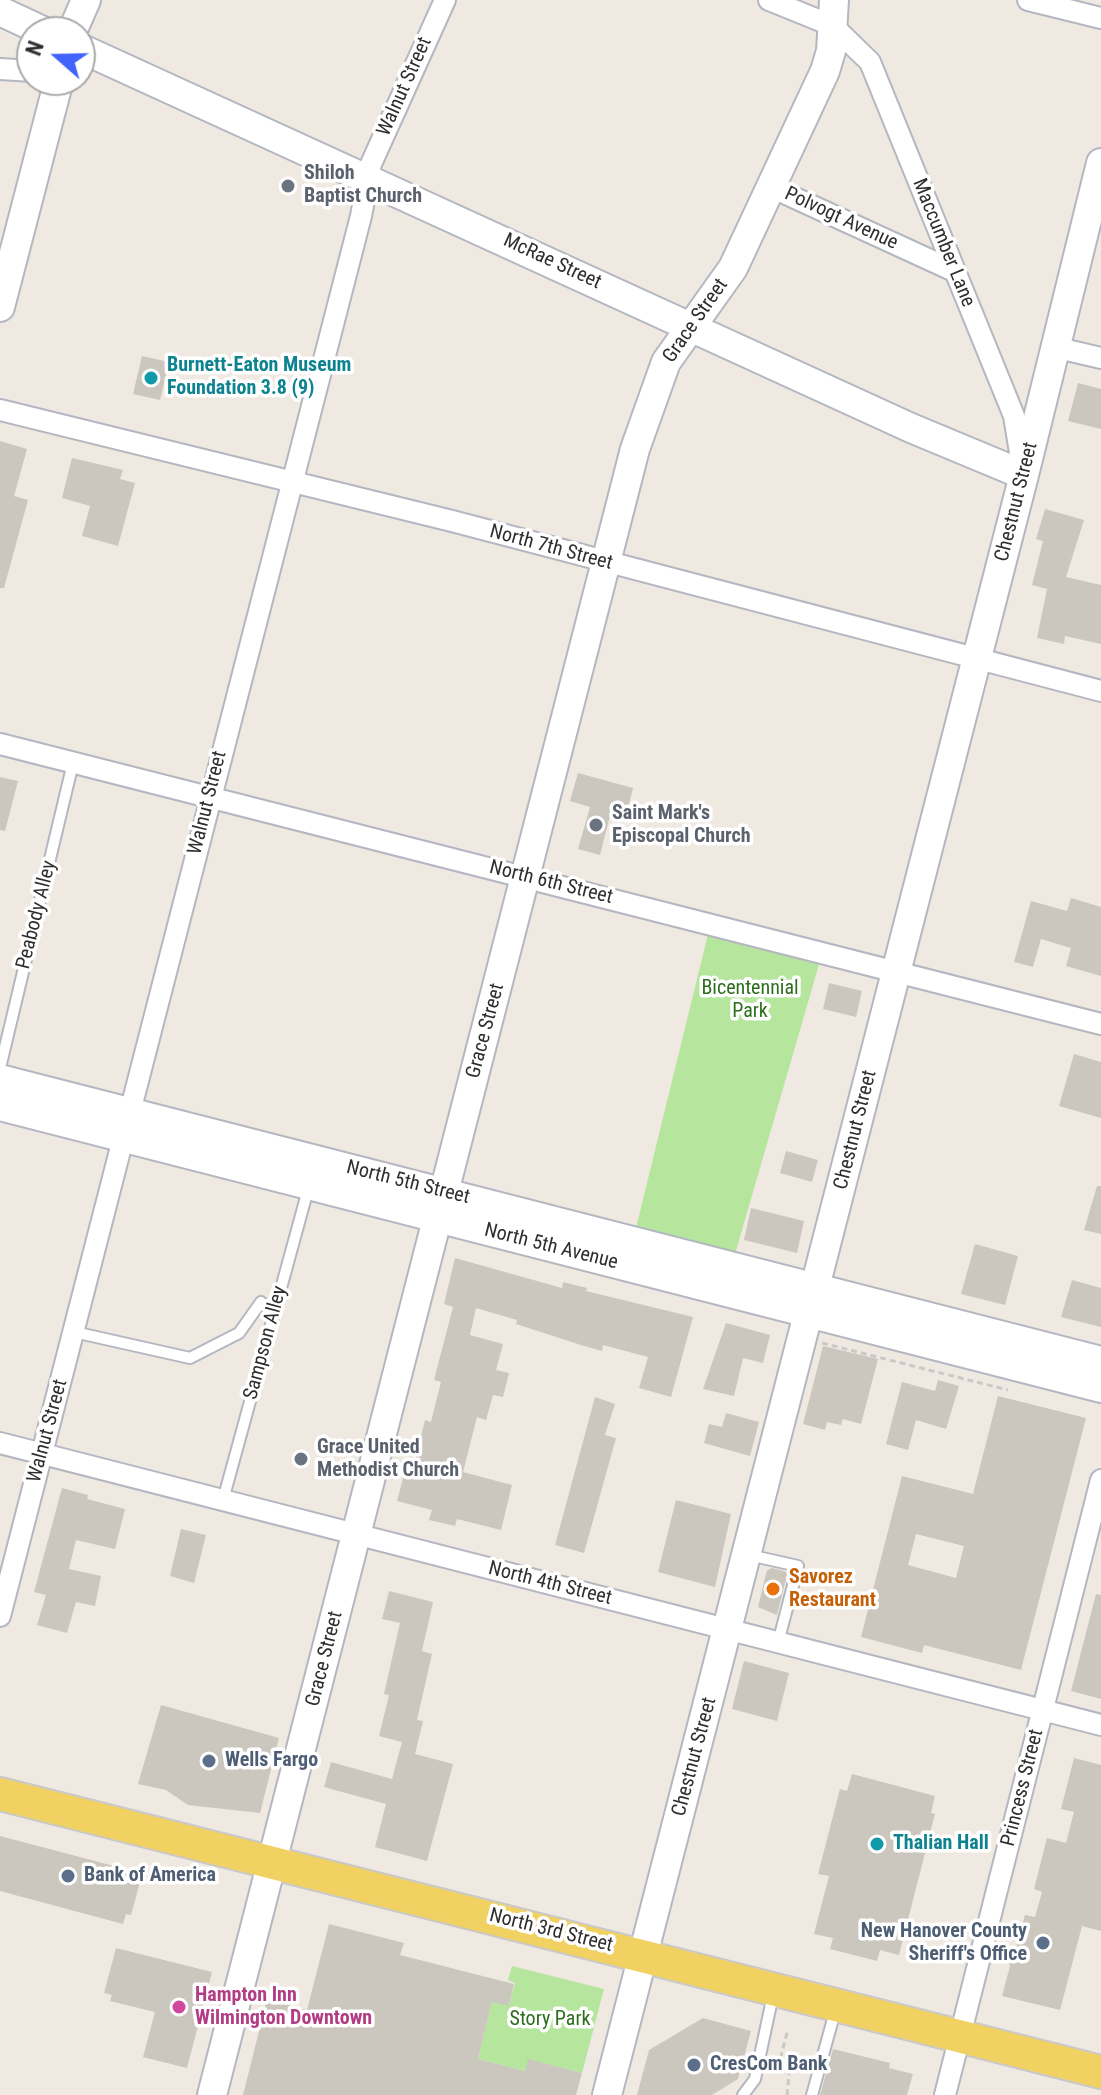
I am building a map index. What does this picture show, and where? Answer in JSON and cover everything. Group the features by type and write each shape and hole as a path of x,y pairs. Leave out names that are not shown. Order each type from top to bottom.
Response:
{"main road":[{"name":"North 3rd Street","path":"0,1794 1101,2072"}],"street":[{"name":"Walnut Street","path":"0,1616 128,1126 209,795 361,216 367,178 445,0"},
{"path":"769,0 834,13"},
{"path":"1028,0 1101,18"},
{"name":"Grace Street","path":"212,2095 652,394 666,362 733,268 825,71 834,13"},
{"name":"Maccumber Lane","path":"834,13 870,62 1014,416 1024,475"},
{"name":"McRae Street","path":"96,55 911,428 1024,475"},
{"path":"0,307 55,96"},
{"name":"Chestnut Street","path":"607,2095 1024,475 1101,163"},
{"name":"Polvogt Avenue","path":"771,187 954,271"},
{"path":"1054,347 1101,358"},
{"name":"North 7th Street","path":"0,410 292,481 1101,691"},
{"name":"North 6th Street","path":"0,744 897,969 1101,1024"},
{"name":"North 5th Street","path":"0,1079 128,1126 440,1205 809,1313"},
{"path":"0,1106 128,1126 309,1186 440,1205"},
{"path":"809,1313 1101,1361"},
{"path":"809,1313 1101,1388"},
{"name":"North 4th Street","path":"0,1443 1101,1725"},
{"name":"Princess Street","path":"945,2095 1100,1489"}],"lane":[{"name":"Peabody Alley","path":"0,1068 73,762"},
{"name":"Sampson Alley","path":"223,1500 309,1186"},
{"path":"74,1332 190,1358 239,1333 261,1302"},
{"path":"747,1554 798,1566 778,1643"},
{"path":"743,2095 755,2079 775,1988"},
{"path":"812,2095 837,2003"}],"path":[{"path":"809,1313 1017,1392"},
{"path":"787,2095 789,2073 780,2060 788,2029"}],"green space":[{"name":"Bicentennial Park","path":"710,926 822,954 733,1261 634,1236"},
{"name":"Story Park","path":"512,1966 604,1989 582,2073 529,2060 525,2071 478,2059 492,2002 509,2005 515,1983 508,1980"}],"building":[{"name":"Burnett-Eaton Museum Foundation 3.8 (9)","path":"142,356 169,362 160,400 133,394"},
{"path":"1078,383 1101,389 1101,429 1068,421"},
{"path":"0,441 27,449 14,496 28,500 4,588 0,588"},
{"path":"72,458 123,470 120,479 135,483 118,546 82,536 90,506 62,498"},
{"path":"1045,509 1084,520 1066,577 1101,585 1101,644 1065,636 1064,644 1037,638 1047,589 1032,585 1043,541 1036,539"},
{"name":"Saint Mark's Episcopal Church","path":"578,773 633,788 627,812 612,808 600,855 578,849 590,807 570,801"},
{"path":"0,777 18,781 5,831 0,830"},
{"path":"1071,898 1101,907 1101,976 1066,966 1071,948 1041,939 1033,967 1014,962 1031,901 1067,911"},
{"path":"829,983 862,991 856,1017 823,1009"},
{"path":"1074,1054 1101,1062 1101,1118 1059,1106"},
{"path":"786,1151 818,1160 812,1182 780,1173"},
{"path":"1097,1186 1101,1186 1101,1234 1084,1230"},
{"path":"751,1208 804,1221 797,1253 744,1240"},
{"path":"975,1244 1018,1256 1005,1305 961,1294"},
{"path":"455,1258 562,1288 563,1282 587,1288 586,1291 693,1317 671,1397 639,1388 648,1357 603,1345 602,1351 476,1308 470,1335 503,1344 496,1370 509,1373 503,1397 493,1395 486,1420 477,1417 463,1472 512,1485 501,1530 457,1519 455,1526 429,1520 432,1510 397,1501 408,1460 415,1461 425,1420 431,1422 441,1382 434,1380 453,1307 444,1304"},
{"path":"1072,1280 1101,1288 1101,1327 1061,1317"},
{"path":"726,1323 770,1335 763,1363 743,1358 734,1396 703,1389"},
{"path":"823,1346 878,1359 861,1424 843,1419 841,1425 827,1422 825,1430 803,1424"},
{"path":"938,1380 959,1386 946,1429 916,1420 908,1450 886,1444 902,1382 935,1391"},
{"path":"998,1396 1086,1418 1021,1670 924,1645 922,1653 861,1637 902,1476 973,1494","holes":["916,1534 964,1546 956,1578 908,1565"]},
{"path":"595,1397 615,1404 605,1435 616,1438 584,1553 555,1545"},
{"path":"726,1413 759,1422 750,1456 704,1443 709,1424 722,1427"},
{"path":"62,1488 88,1495 87,1499 125,1509 115,1549 76,1540 69,1569 101,1576 95,1606 76,1602 67,1633 37,1625 46,1595 34,1592"},
{"path":"676,1500 731,1514 715,1587 658,1572"},
{"path":"181,1529 206,1535 194,1583 170,1576"},
{"name":"Savorez Restaurant","path":"772,1568 787,1572 777,1615 758,1607 767,1570"},
{"path":"389,1591 433,1602 422,1651 432,1654 417,1720 423,1721 415,1754 453,1764 427,1861 375,1847 386,1804 324,1787 331,1762 392,1779 402,1742 379,1736 389,1695 384,1694 400,1623 382,1619"},
{"path":"1096,1594 1101,1595 1101,1699 1071,1691"},
{"path":"744,1661 789,1673 777,1721 732,1709"},
{"name":"Wells Fargo","path":"161,1705 279,1738 260,1813 188,1805 166,1790 138,1784"},
{"path":"1074,1758 1101,1765 1101,1931 1082,1926 1060,2010 1002,1996 1010,1966 1007,1953 1016,1948 1025,1915 1035,1917 1042,1892 1034,1889 1047,1838 1066,1843 1074,1812 1061,1809"},
{"name":"Thalian Hall","path":"852,1774 935,1796 931,1813 935,1814 899,1955 880,1950 877,1961 830,1949 833,1938 814,1934 829,1876 818,1874 840,1789 847,1791"},
{"name":"Bank of America","path":"0,1836 137,1872 135,1880 140,1882 131,1915 126,1914 123,1924 0,1891"},
{"path":"329,1924 404,1943 400,1955 514,1984 509,2006 492,2002 478,2059 525,2071 528,2059 582,2073 576,2095 243,2095 267,1999 307,2010"},
{"name":"Hampton Inn Wilmington Downtown","path":"116,1948 212,1972 187,2068 143,2057 155,2012 110,2001 112,1995 104,1993"},
{"name":"CresCom Bank","path":"703,2018 751,2031 738,2079 712,2095 637,2095 649,2050"},
{"path":"833,2049 890,2063 889,2068 913,2074 907,2095 820,2095"}],"place":[{"name":"Shiloh Baptist Church","path":"288,186"},
{"name":"Burnett-Eaton Museum Foundation 3.8 (9)","path":"151,378"},
{"name":"Saint Mark's Episcopal Church","path":"596,825"},
{"name":"Grace United Methodist Church","path":"301,1459"},
{"name":"Savorez Restaurant","path":"773,1589"},
{"name":"Wells Fargo","path":"209,1761"},
{"name":"Thalian Hall","path":"877,1844"},
{"name":"Bank of America","path":"68,1876"},
{"name":"New Hanover County Sheriff's Office","path":"1043,1943"},
{"name":"Hampton Inn Wilmington Downtown","path":"179,2007"},
{"name":"CresCom Bank","path":"694,2065"}]}
